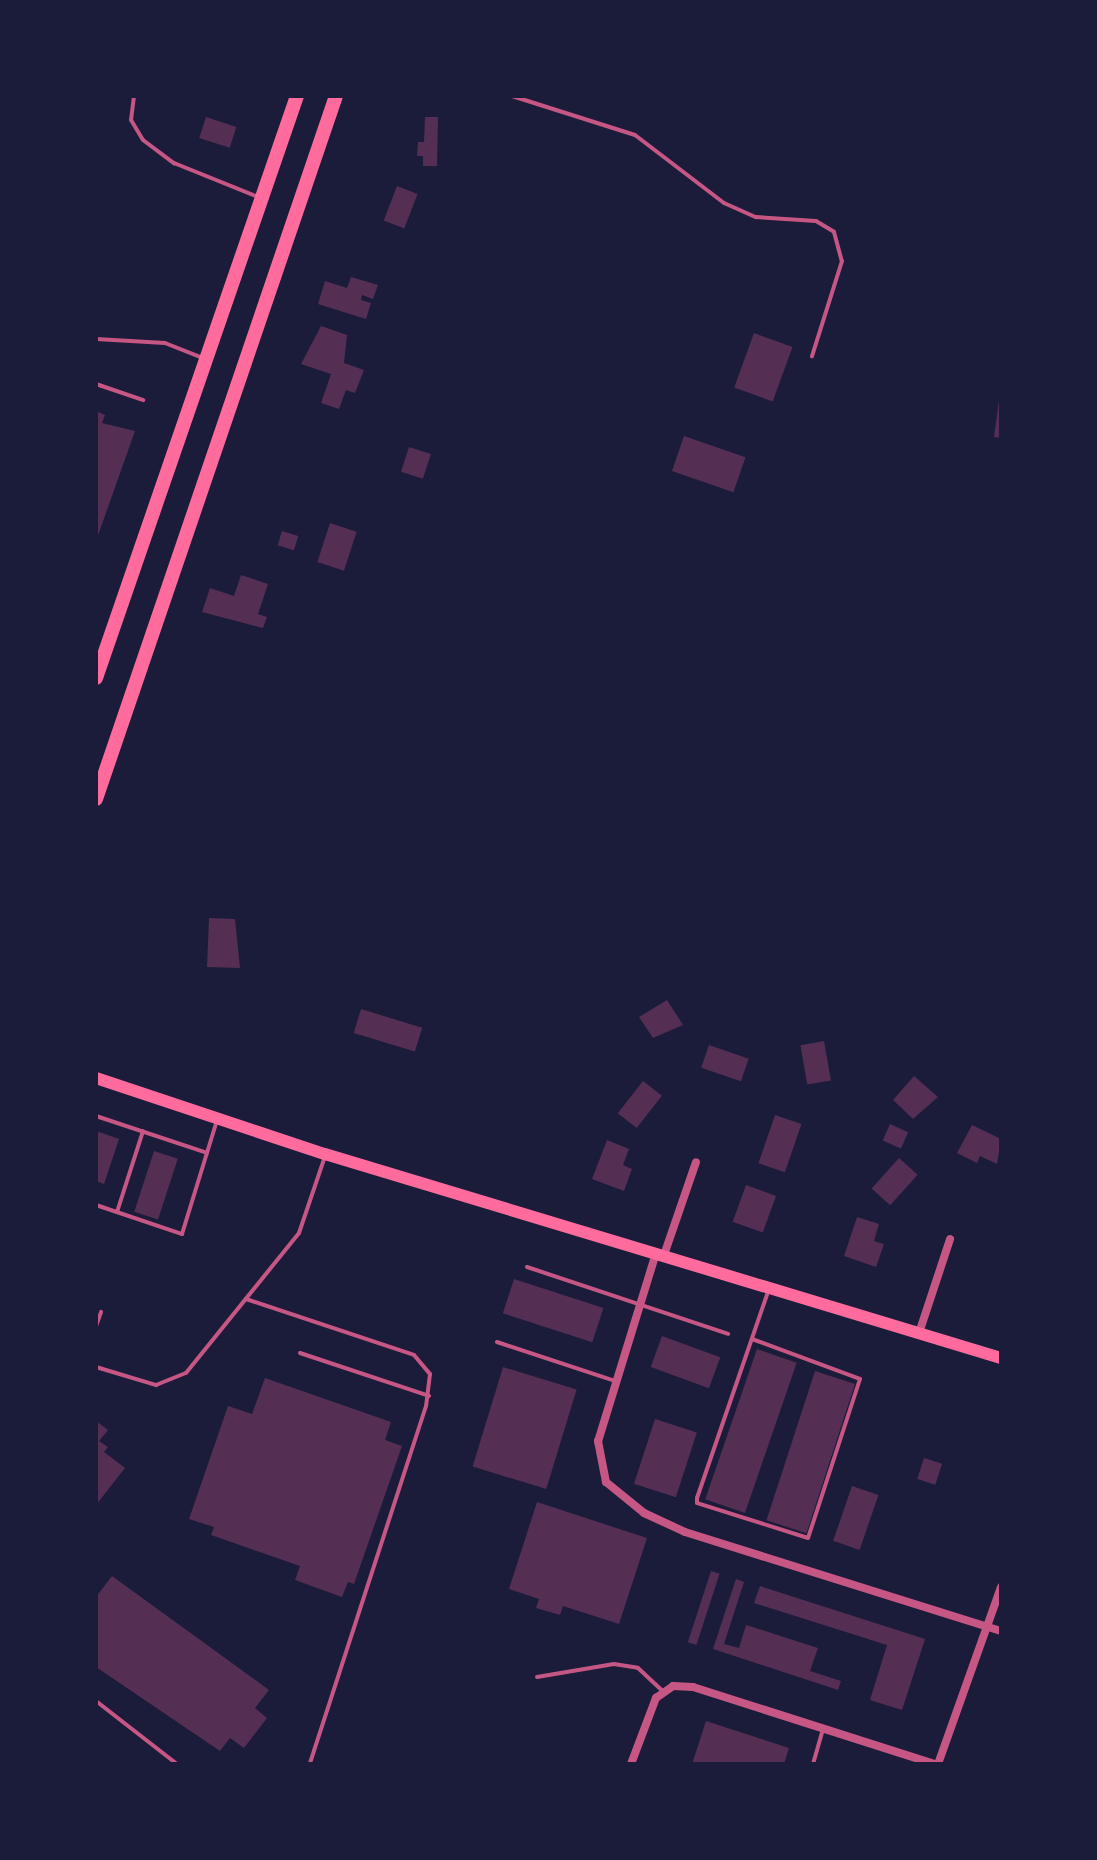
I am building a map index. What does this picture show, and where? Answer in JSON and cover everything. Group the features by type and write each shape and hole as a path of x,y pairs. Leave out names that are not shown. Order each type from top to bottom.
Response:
{"main road":[{"path":"96,799 336,96"},
{"path":"96,678 262,198 293,97"},
{"path":"96,1078 325,1154 1001,1358"}],"street":[{"path":"696,1162 639,1305 598,1441 597,1459 606,1482 644,1513 685,1532 1001,1631"},
{"path":"919,1333 950,1239"},
{"path":"631,1764 663,1691 693,1687 936,1764 1001,1587"}],"lane":[{"path":"134,96 131,120 143,140 174,163 262,198"},
{"path":"512,96 635,135 724,203 756,217 816,221 834,232 842,261 812,356"},
{"path":"96,339 165,343 206,359"},
{"path":"96,384 143,400"},
{"path":"96,1116 208,1153"},
{"path":"96,1205 182,1234 218,1118"},
{"path":"117,1212 143,1131"},
{"path":"96,1367 144,1383 175,1382 299,1233 325,1154"},
{"path":"527,1267 728,1334"},
{"path":"752,1339 860,1379 808,1538 697,1503 752,1339 770,1287"},
{"path":"246,1299 414,1355 427,1366 429,1396 310,1764"},
{"path":"96,1326 101,1312"},
{"path":"497,1342 615,1381"},
{"path":"300,1353 429,1396"},
{"path":"537,1677 614,1664 638,1668 663,1691"},
{"path":"96,1701 177,1764"},
{"path":"813,1764 823,1729"}],"building":[{"path":"206,117 236,127 230,148 199,138"},
{"path":"425,117 438,117 437,166 423,166 423,156 417,156 418,142 424,142"},
{"path":"397,186 418,194 404,228 384,221"},
{"path":"351,277 378,285 373,299 362,295 361,300 371,303 366,319 318,304 325,281 347,288"},
{"path":"321,326 347,335 344,363 364,370 355,393 346,390 339,409 321,403 331,374 301,364"},
{"path":"754,333 793,347 773,402 734,388"},
{"path":"1001,400 1001,438 994,437"},
{"path":"96,411 105,415 102,423 135,431 96,541"},
{"path":"684,436 745,457 733,492 672,471"},
{"path":"409,447 431,454 423,479 401,472"},
{"path":"330,523 357,532 344,571 317,562"},
{"path":"282,531 298,536 294,550 278,545"},
{"path":"241,575 268,584 258,614 267,617 263,628 202,612 210,588 234,596"},
{"path":"209,918 235,919 240,968 207,967"},
{"path":"667,1000 683,1025 653,1038 639,1017"},
{"path":"361,1009 422,1028 415,1052 354,1033"},
{"path":"824,1041 831,1080 807,1085 800,1045"},
{"path":"709,1045 749,1059 741,1081 701,1068"},
{"path":"914,1076 938,1097 913,1119 893,1100"},
{"path":"643,1081 662,1096 637,1128 618,1113"},
{"path":"775,1115 801,1124 785,1172 758,1163"},
{"path":"890,1124 908,1132 901,1149 883,1140"},
{"path":"972,1125 1001,1139 997,1164 980,1156 977,1163 957,1153"},
{"path":"96,1131 119,1139 104,1184 96,1181"},
{"path":"607,1140 629,1149 623,1165 632,1169 624,1191 592,1179"},
{"path":"154,1151 178,1159 158,1220 134,1212"},
{"path":"899,1158 918,1175 890,1205 872,1188"},
{"path":"746,1185 776,1196 763,1233 733,1222"},
{"path":"857,1217 879,1224 874,1241 884,1244 876,1267 844,1256"},
{"path":"514,1279 603,1308 592,1342 503,1313"},
{"path":"662,1336 720,1357 709,1388 651,1367"},
{"path":"757,1349 797,1363 745,1513 705,1499"},
{"path":"503,1367 577,1390 546,1489 473,1466"},
{"path":"815,1371 855,1384 806,1533 766,1520"},
{"path":"265,1378 391,1422 385,1440 402,1446 354,1584 348,1582 342,1597 295,1580 300,1566 211,1535 214,1527 189,1519 228,1406 252,1414"},
{"path":"655,1419 697,1433 676,1497 634,1484"},
{"path":"96,1421 108,1430 99,1441 108,1447 104,1452 125,1468 96,1505"},
{"path":"924,1458 942,1464 935,1485 917,1479"},
{"path":"852,1486 878,1495 860,1550 833,1541"},
{"path":"537,1502 647,1538 619,1624 563,1606 560,1615 536,1608 539,1599 509,1589"},
{"path":"711,1571 720,1574 696,1645 688,1642"},
{"path":"112,1576 269,1690 255,1708 267,1718 244,1748 230,1738 220,1751 96,1667 96,1597"},
{"path":"736,1579 744,1582 724,1644 739,1648 746,1625 818,1648 810,1671 841,1681 838,1690 713,1649"},
{"path":"760,1586 925,1639 902,1710 870,1700 887,1645 754,1603"},
{"path":"706,1721 789,1748 784,1764 692,1764"}]}
